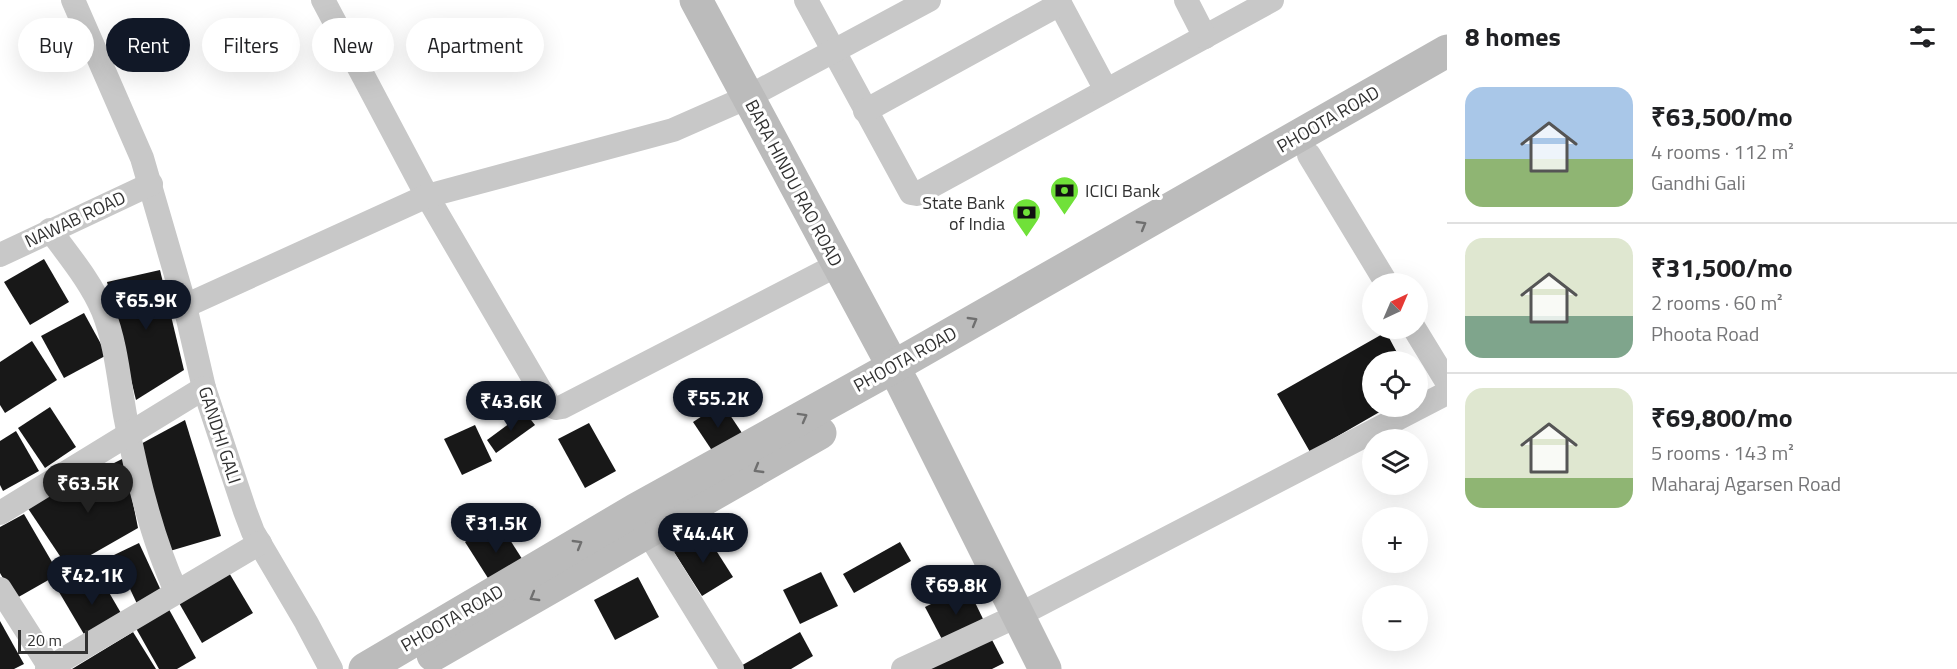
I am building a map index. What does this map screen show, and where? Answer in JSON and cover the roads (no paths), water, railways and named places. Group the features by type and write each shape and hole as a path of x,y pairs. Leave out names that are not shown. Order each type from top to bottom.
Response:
{"street":[{"name":"GANDHI GALI","path":"73,0 142,158 151,184 185,306 204,388 245,511 260,543 331,669"},
{"path":"323,0 427,196 549,405 562,408 838,264"},
{"name":"BARA HINDU RAO ROAD","path":"696,0 898,376 1045,669"},
{"path":"806,0 911,193 917,194 1272,0"},
{"path":"185,306 427,196 673,130 748,97 929,0"},
{"path":"1186,0 1204,36"},
{"path":"865,111 1059,2 1106,90"},
{"name":"PHOOTA ROAD","path":"898,376 1447,51"},
{"name":"PHOOTA ROAD","path":"365,669 641,521 898,376 1309,155 1447,76"},
{"path":"1309,155 1380,273"},
{"name":"NAWAB ROAD","path":"0,255 151,184"},
{"path":"51,230 88,283 103,311 109,330 128,433 147,509 176,591"},
{"path":"1421,339 1447,382"},
{"path":"0,513 204,388"},
{"path":"903,669 1018,615 1447,393"},
{"path":"641,521 732,669"},
{"name":"PHOOTA ROAD","path":"409,669 641,521"},
{"path":"0,589 49,668 260,543"}],"place":[{"name":"ICICI Bank","path":"1064,216"},
{"name":"State Bank of India","path":"1026,238"}]}
